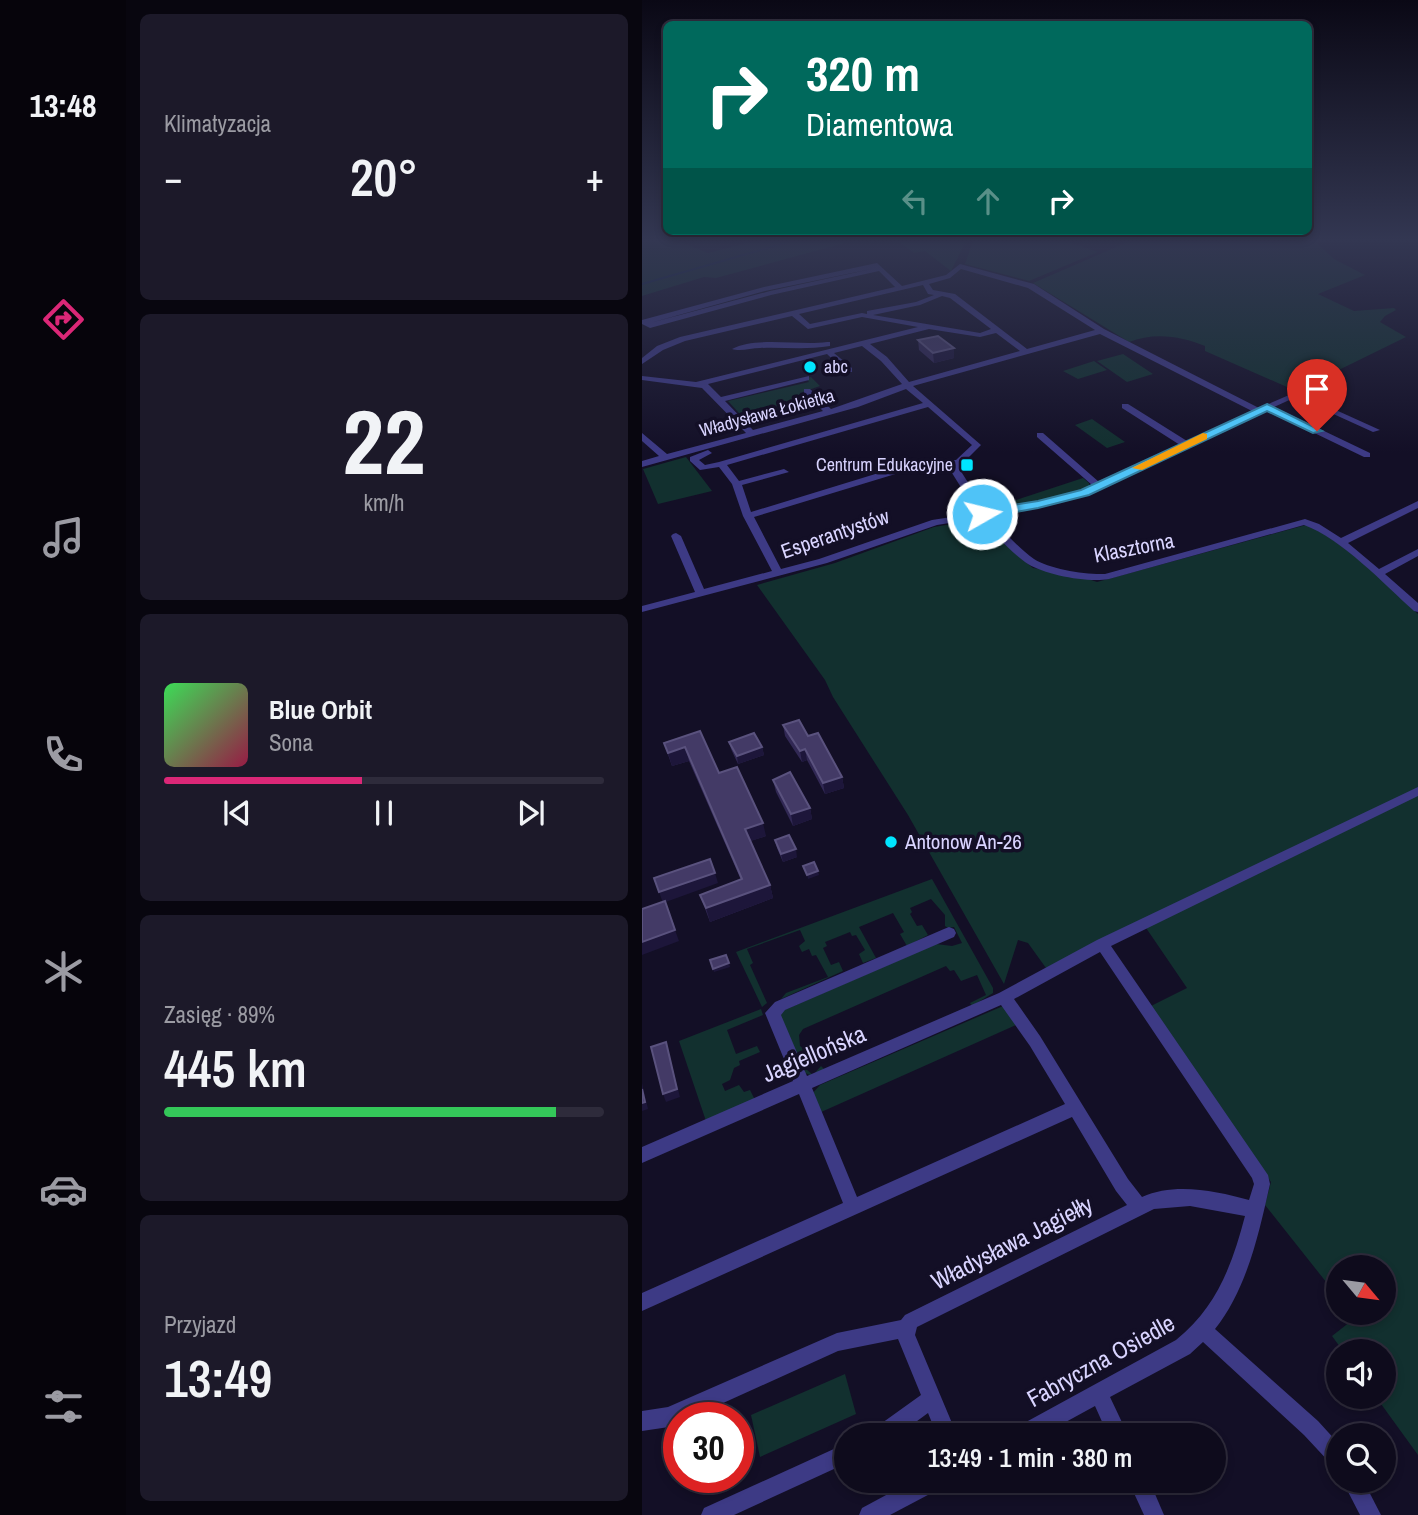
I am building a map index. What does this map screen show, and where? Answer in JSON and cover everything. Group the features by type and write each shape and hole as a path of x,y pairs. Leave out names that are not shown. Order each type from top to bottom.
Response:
{"street":[{"path":"645,323 688,312"},
{"path":"642,362 672,342 799,312"},
{"path":"808,327 878,312"},
{"path":"973,312 1026,352"},
{"path":"1071,312 1101,331 1262,409 1367,455"},
{"path":"793,313 831,349 848,370"},
{"path":"862,315 980,335 997,330"},
{"path":"645,323 672,342"},
{"path":"699,384 931,326"},
{"name":"Władysława Łokietka","path":"642,464 829,412 907,385 1101,331"},
{"path":"748,516 924,462 958,463 977,445 907,385 864,343"},
{"path":"736,349 759,344 831,349"},
{"path":"642,378 699,384 711,390 752,433"},
{"path":"720,400 806,378"},
{"path":"808,391 829,412"},
{"path":"1040,435 1099,487 1295,394 1376,430"},
{"path":"724,449 693,459 703,468 721,464 930,404"},
{"path":"1125,406 1186,445"},
{"path":"642,436 665,457"},
{"path":"705,464 727,457 731,461"},
{"name":"Klasztorna","path":"958,463 957,473 982,514 994,528 1036,564 1096,578 1166,562 1309,522"},
{"path":"721,464 736,485 748,516 778,574"},
{"path":"736,485 784,472"},
{"name":"Esperantystów","path":"642,609 823,561 913,528 966,515 997,513 1099,487"},
{"path":"1340,543 1418,504"},
{"path":"1309,522 1340,543 1418,609"},
{"path":"676,536 701,594"},
{"path":"1378,574 1418,552"},
{"name":"Jagiellońska","path":"642,1155 1004,997 1102,944 1418,791"},
{"path":"853,1207 773,1018 774,1010 949,933"},
{"name":"Fabryczna Osiedle","path":"1045,1423 1183,1347 1204,1331 1219,1309 1233,1277 1262,1184 1260,1175 1102,944"},
{"path":"1004,997 1122,1185 1139,1206"},
{"path":"642,1302 1075,1107"},
{"name":"Władysława Jagiełły","path":"906,1328 913,1319 1152,1200 1168,1198 1215,1202 1255,1210"},
{"path":"642,1421 669,1417 846,1338 906,1328 908,1341 942,1423"},
{"path":"1204,1331 1326,1445"},
{"path":"1099,1394 1112,1423"},
{"path":"899,1423 932,1399"},
{"path":"711,1515 834,1459"},
{"path":"869,1515 910,1493"},
{"path":"1144,1493 1154,1515"},
{"path":"1359,1493 1371,1515"}],"green space":[{"path":"1080,312 1393,312 1380,322 1406,337 1296,391 1205,351 1205,346 1187,340 1158,336 1129,342"},
{"path":"1123,354 1153,374 1127,382 1097,361"},
{"path":"1094,361 1107,370 1078,379 1063,371"},
{"path":"811,377 820,386 800,393 811,404 818,404 748,423 728,401 809,382 806,378"},
{"path":"1092,419 1125,442 1107,448 1075,425"},
{"path":"686,457 712,491 658,504 643,469"},
{"path":"1083,478 1089,483 1089,487 1054,498 995,509 985,507 974,488 981,486 995,507"},
{"path":"976,520 1033,568 1070,573 1097,582 1306,525 1350,552 1418,614 1418,1455 1385,1409 1396,1409 1396,1339 1334,1339 1332,1336 1346,1325 1396,1325 1396,1255 1326,1255 1326,1282 1265,1205 1271,1182 1151,1006 1187,988 1142,922 1046,968 1028,943 1018,940 1004,984 908,815 825,680 757,585 835,563 934,527"},
{"path":"932,879 993,988 993,993 972,1006 970,1003 986,995 977,975 961,981 954,970 950,971 946,966 803,1029 799,1035 800,1046 813,1055 806,1069 813,1075 821,1066 825,1070 812,1076 805,1073 780,1018 782,1011 936,944 952,946 962,943 954,927 945,926 945,915 931,899 910,908 910,914 917,926 922,925 928,935 907,946 900,934 904,932 893,913 859,927 876,958 863,963 859,954 865,950 856,935 852,936 850,932 825,942 827,946 823,948 831,965 839,962 843,971 781,999 786,993 828,977 816,955 812,956 809,949 802,952 799,946 805,941 800,930 747,949 753,963 750,965 767,1003 762,1007 736,952"},
{"path":"1003,1006 1016,1025 819,1113 812,1094 820,1085"},
{"path":"761,1009 763,1015 727,1030 736,1054 757,1046 760,1052 739,1061 740,1065 734,1068 730,1080 722,1084 725,1091 739,1085 744,1092 750,1090 755,1100 706,1121 679,1041"},
{"path":"845,1374 856,1414 760,1457 754,1429 754,1414"}],"building":[{"path":"938,336 954,348 933,353 918,340"},
{"path":"799,720 808,736 818,733 842,777 823,783 805,749 800,751 783,725"},
{"path":"700,731 719,773 737,767 763,823 745,829 770,885 706,908 700,895 742,879 685,747 668,753 664,743"},
{"path":"754,733 762,747 737,756 729,742"},
{"path":"790,772 810,808 791,814 773,780"},
{"path":"789,835 796,849 781,854 775,840"},
{"path":"710,859 715,873 659,892 654,878"},
{"path":"814,862 818,871 807,875 803,866"},
{"path":"665,901 675,930 642,942 642,909"},
{"path":"726,955 729,963 713,969 710,960"},
{"path":"666,1042 677,1089 663,1094 651,1047"}],"slow traffic":[{"path":"1138,468 1203,437"}],"place":[{"name":"abc","path":"810,367"},
{"name":"Centrum Edukacyjne","path":"967,465"},
{"name":"Antonow An-26","path":"891,842"}],"route":[{"path":"982,514 1038,505 1099,487 1267,407 1317,431"}]}
